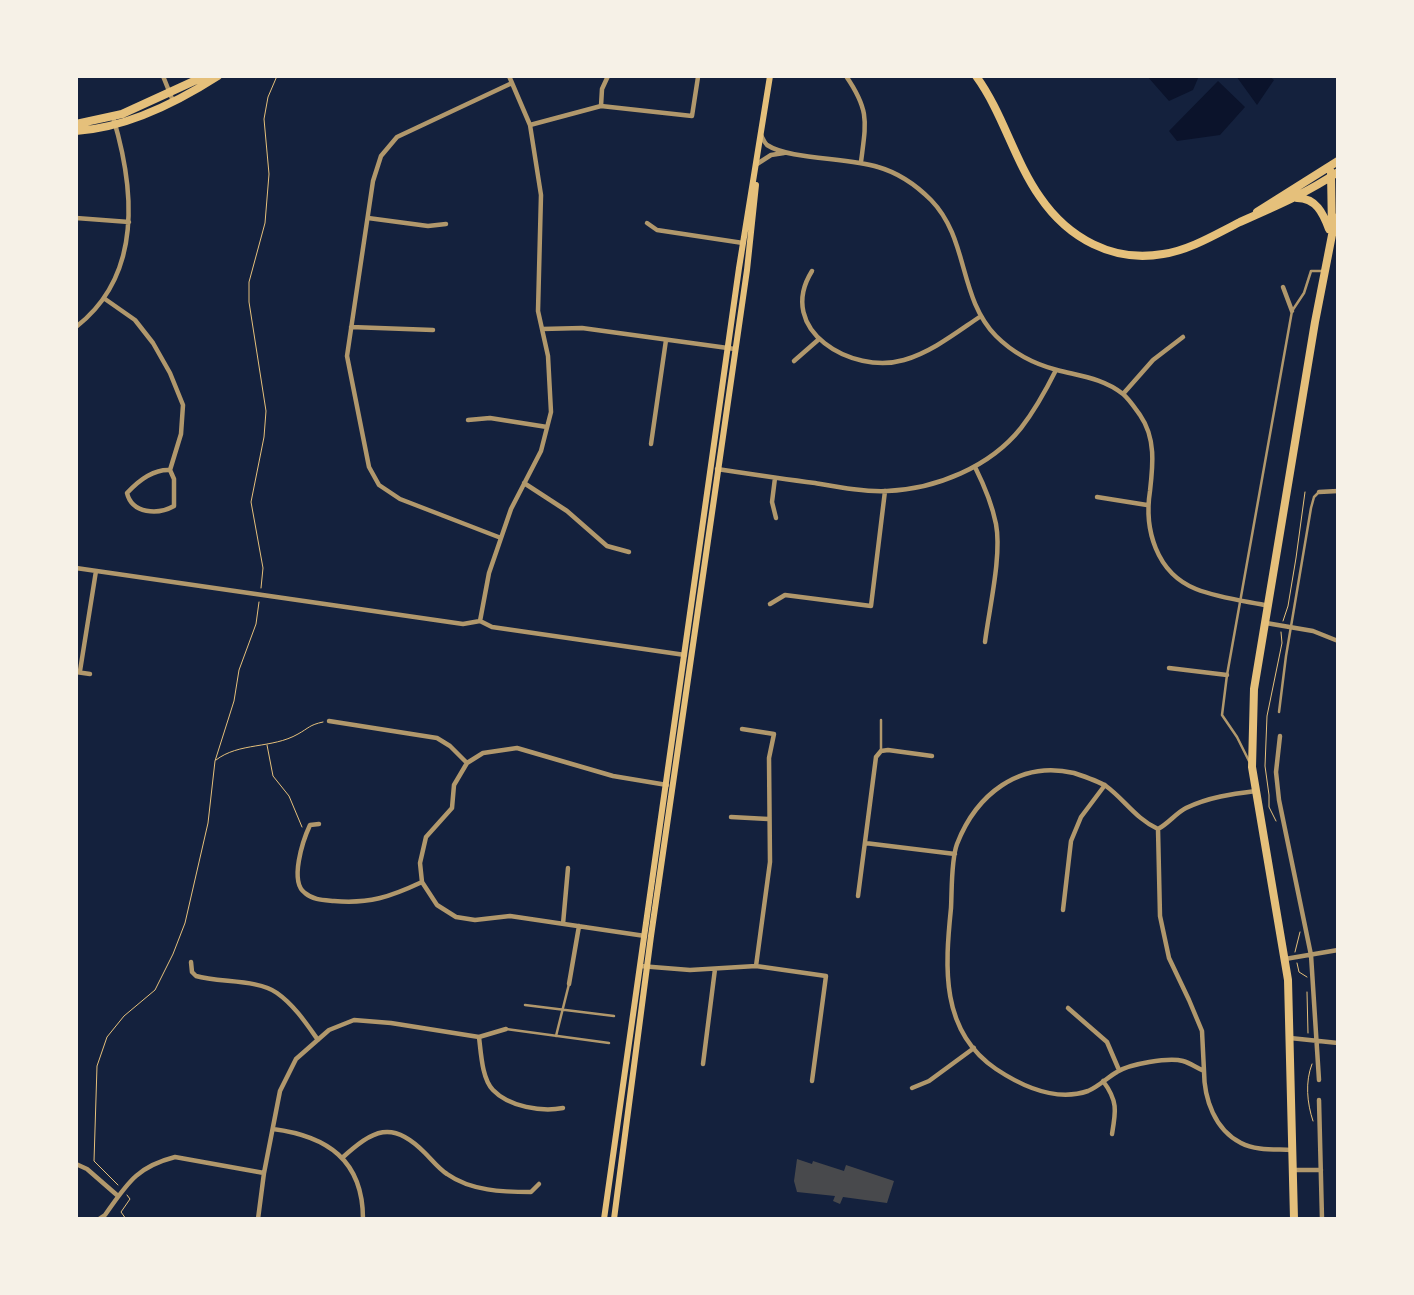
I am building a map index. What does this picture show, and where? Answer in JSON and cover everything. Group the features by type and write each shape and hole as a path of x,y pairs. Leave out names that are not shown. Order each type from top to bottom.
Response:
{"main road":[{"path":"172,98 205,76"},
{"path":"76,131 114,121 172,98 218,76"},
{"path":"614,1219 648,936 688,656 719,470 743,243 770,76"},
{"path":"976,76 998,112 1030,181 1039,196 1062,223 1087,242 1117,253 1135,256 1165,254 1197,243 1297,198 1335,174"},
{"path":"76,124 114,121"},
{"path":"1243,221 1338,161"},
{"path":"688,656 711,468 731,349 747,270 757,164"},
{"path":"1330,166 1335,174 1332,235"},
{"path":"1297,198 1305,198 1323,212 1332,235"},
{"path":"1294,1219 1288,980 1252,767 1254,689 1325,271 1332,235 1338,217"},
{"path":"604,1219 644,966"}],"street":[{"path":"163,76 172,98"},
{"path":"480,621 489,573 511,509 541,451 551,412 548,356 538,311 542,195 530,125 509,76"},
{"path":"601,106 602,89 608,76"},
{"path":"530,125 601,106 692,116 698,76"},
{"path":"846,76 860,97 864,108 866,123 861,162"},
{"path":"501,538 400,499 379,485 369,467 347,356 376,167 381,156 389,144 397,137 512,83"},
{"path":"76,327 90,316 105,299 119,270 126,248 130,222 128,174 114,121"},
{"path":"761,135 767,144 786,152 861,162 878,167 907,180 932,201 952,230 974,305 1006,346 1024,357 1056,370 1100,380 1123,394 1142,417 1154,462 1148,505 1148,528 1153,545 1162,560 1175,574 1195,588 1269,606"},
{"path":"757,164 771,155 786,152"},
{"path":"76,218 130,222"},
{"path":"368,218 428,226 446,224"},
{"path":"647,223 657,230 743,243"},
{"path":"812,271 806,280 805,314 818,340 828,347 859,361 882,364 904,360 922,353 981,316"},
{"path":"1283,287 1292,311"},
{"path":"105,299 135,320 153,343 170,373 183,406 181,434 170,470 174,479 174,506 162,512 136,508 129,500 127,493 135,484 158,469 170,470"},
{"path":"351,327 433,330"},
{"path":"542,329 582,328 731,349"},
{"path":"1123,394 1153,360 1182,337"},
{"path":"651,444 666,340"},
{"path":"794,361 818,340"},
{"path":"711,468 775,478 885,491 916,488 945,480 975,467 1003,446 1020,429 1044,394 1056,370"},
{"path":"468,420 490,418 547,427"},
{"path":"975,467 988,495 996,526 996,553 985,642"},
{"path":"775,478 773,509 776,518"},
{"path":"524,484 567,510 608,546 629,552"},
{"path":"770,604 785,595 871,606 885,491"},
{"path":"1319,492 1338,491"},
{"path":"1096,497 1148,505"},
{"path":"76,568 463,624 480,621 492,627 688,656"},
{"path":"90,674 78,672 96,571"},
{"path":"1266,622 1313,631 1338,641"},
{"path":"1169,668 1227,676"},
{"path":"328,720 437,738 450,746 467,763"},
{"path":"742,729 774,734 769,758 768,819 770,862 756,966"},
{"path":"1280,736 1276,772 1279,800 1311,955 1319,1080"},
{"path":"648,936 510,916 475,920 456,917 437,904 422,882 420,863 426,837 452,808 454,785 467,763 483,753 517,748 613,776 669,785"},
{"path":"858,896 876,757 881,751 888,750 932,756"},
{"path":"1204,1071 1182,1060 1146,1062 1119,1070 1089,1090 1057,1095 1030,1088 995,1068 966,1040 949,1001 946,959 956,846 974,810 1000,785 1032,771 1074,773 1105,786 1146,824 1158,829 1170,823 1184,809 1219,796 1256,791"},
{"path":"1063,910 1071,841 1081,817 1105,786"},
{"path":"731,817 768,819"},
{"path":"319,824 310,825 305,836 296,877 302,892 313,899 358,903 389,897 422,882"},
{"path":"1158,829 1160,916 1169,958 1202,1032 1204,1088 1211,1111 1226,1133 1242,1144 1261,1149 1292,1150"},
{"path":"865,843 956,854"},
{"path":"563,924 568,868"},
{"path":"569,984 579,926"},
{"path":"1285,959 1338,950"},
{"path":"191,962 192,972 196,976 257,986 276,992 298,1012 318,1040"},
{"path":"644,966 690,970 756,966 826,976 812,1081"},
{"path":"703,1064 716,969"},
{"path":"1068,1008 1107,1042 1119,1070"},
{"path":"258,1219 264,1173 280,1091 296,1059 329,1030 354,1020 391,1023 479,1037 506,1029"},
{"path":"479,1037 484,1070 492,1090 520,1105 548,1111 564,1108"},
{"path":"1290,1038 1338,1043"},
{"path":"912,1088 929,1081 974,1048"},
{"path":"1103,1081 1112,1094 1116,1112 1112,1134"},
{"path":"1319,1100 1322,1219"},
{"path":"272,1130 299,1133 342,1158 354,1171 363,1198 363,1219"},
{"path":"342,1158 370,1135 378,1132 393,1132 405,1135 416,1143 446,1174 473,1186 506,1192 531,1192 539,1184"},
{"path":"99,1219 132,1177 161,1160 175,1157 264,1173"},
{"path":"76,1164 87,1168 118,1196"},
{"path":"1292,1170 1321,1170"}],"lane":[{"path":"1252,767 1237,737 1222,715 1227,676 1292,311 1304,293 1311,271 1325,271"},
{"path":"1279,712 1311,508 1314,497 1319,492"},
{"path":"881,720 881,751"},
{"path":"556,1036 569,984"},
{"path":"525,1005 614,1016"},
{"path":"506,1029 609,1043"}],"path":[{"path":"126,1219 121,1212 130,1199 123,1189 94,1162 97,1066 107,1037 124,1016 155,990 173,954 184,922 208,823 215,761 234,701 239,670 256,624 260,594 262,568 251,502 265,428 266,411 249,302 249,282 265,223 268,174 265,114 268,96 277,76"},
{"path":"215,761 233,750 267,744 298,734 309,725 328,720"},
{"path":"267,744 273,776 290,796 305,836"}],"water":[{"path":"1147,76 1199,76 1193,90 1169,101"},
{"path":"1236,76 1269,76 1274,80 1257,105"},
{"path":"1218,81 1245,107 1220,135 1177,141 1169,131"}],"building":[{"path":"797,1159 812,1164 813,1161 844,1171 846,1165 894,1181 887,1203 843,1197 840,1204 833,1201 835,1196 797,1192 794,1181"}]}
